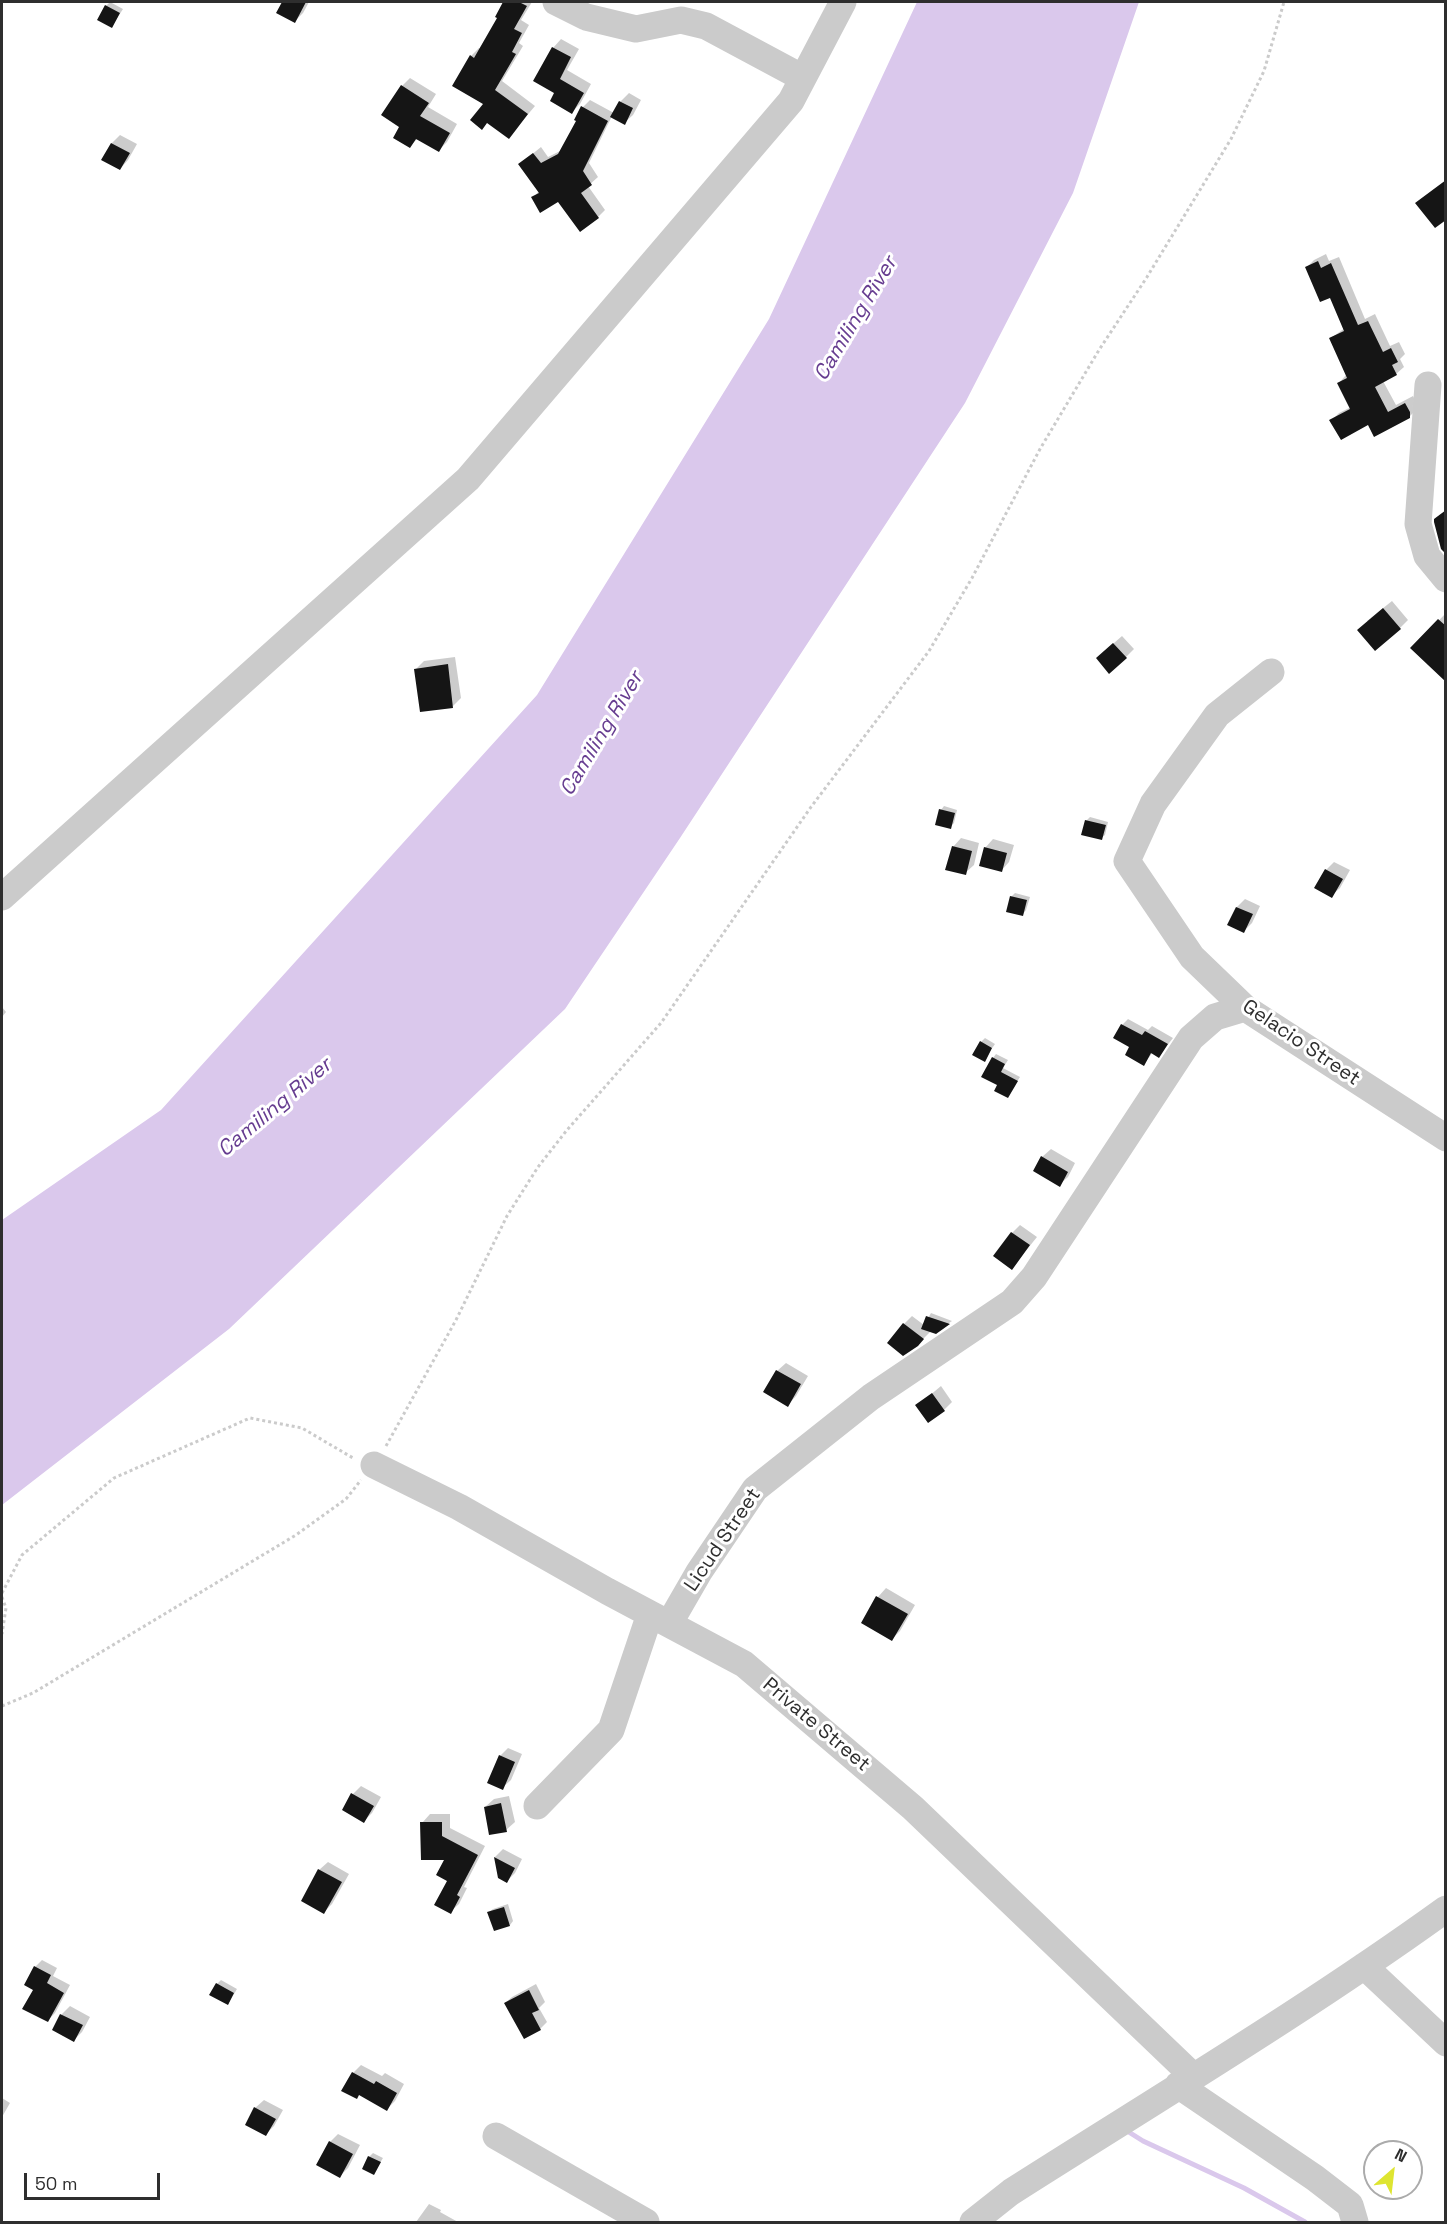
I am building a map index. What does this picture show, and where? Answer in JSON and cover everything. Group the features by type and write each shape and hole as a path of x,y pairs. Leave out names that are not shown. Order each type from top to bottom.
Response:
{"street":[{"path":"556,2 586,17 636,29 681,20 706,26 803,78"},
{"path":"2,897 468,479 791,101 843,2"},
{"path":"1428,385 1418,524 1427,556 1446,579"},
{"name":"Gelacio Street","path":"1271,672 1217,715 1153,804 1127,861 1192,957 1245,1008 1446,1138"},
{"name":"Licud Street","path":"537,1806 610,1730 659,1619 699,1572 755,1490 871,1397 1012,1302 1034,1277 1191,1038 1215,1017 1245,1008"},
{"name":"Private Street","path":"370,1469 459,1507 744,1664 914,1808 1186,2081 1350,2205 1355,2223"},
{"path":"973,2223 1011,2192 1364,1966 1446,1909"},
{"path":"1364,1966 1446,2043"},
{"path":"496,2136 646,2223"}],"path":[{"path":"2,1706 33,1693 296,1535 346,1499 370,1469 456,1320 507,1216 538,1167 567,1130 661,1023 811,807 928,651 972,578 1040,448 1231,139 1264,71 1284,2"},
{"path":"2,1634 6,1608 2,1595 22,1555 114,1478 250,1419 302,1428 370,1469"}],"water":[{"name":"Camiling River","path":"917,2 1139,2 1073,193 965,403 565,1009 229,1329 2,1505 2,1220 161,1110 537,695 769,319"}],"building":[{"path":"282,2 306,2 295,23 276,13"},
{"path":"503,2 519,2 527,6 514,29 522,33 512,52 516,54 495,90 528,114 509,139 487,123 482,130 470,120 483,104 452,86 470,55 474,58 497,18 495,17"},
{"path":"105,5 120,13 112,28 97,20"},
{"path":"552,47 571,57 560,79 584,93 572,114 550,101 554,93 533,81"},
{"path":"401,85 429,103 420,116 450,133 439,152 416,139 410,148 393,138 399,127 381,115"},
{"path":"619,101 633,108 625,125 610,117"},
{"path":"581,106 608,121 583,171 592,185 581,193 599,218 580,232 558,202 540,213 531,197 539,193 518,164 533,153 541,163 558,154 576,121 574,120"},
{"path":"111,143 130,153 120,170 101,160"},
{"path":"1446,180 1446,220 1435,228 1415,203"},
{"path":"1318,261 1321,268 1331,263 1358,325 1368,321 1383,352 1391,348 1398,362 1392,365 1397,375 1375,387 1388,412 1405,403 1410,412 1410,418 1374,437 1368,425 1341,440 1329,420 1350,409 1337,383 1347,378 1329,338 1344,331 1330,298 1320,302 1305,267"},
{"path":"1446,510 1446,554 1441,549 1434,519"},
{"path":"1383,608 1401,629 1375,651 1357,630"},
{"path":"1438,619 1446,626 1446,682 1410,648"},
{"path":"1113,643 1127,658 1109,674 1096,658"},
{"path":"448,664 453,708 420,712 414,669"},
{"path":"939,809 955,813 951,829 935,825"},
{"path":"1085,820 1106,825 1102,840 1081,835"},
{"path":"952,846 972,851 966,875 945,870"},
{"path":"984,847 1007,853 1002,872 979,866"},
{"path":"1325,869 1343,879 1332,898 1314,888"},
{"path":"1010,896 1027,900 1023,916 1006,912"},
{"path":"1236,907 1253,914 1244,933 1227,925"},
{"path":"1121,1024 1142,1035 1145,1031 1168,1044 1159,1058 1151,1053 1144,1066 1125,1055 1129,1047 1113,1038"},
{"path":"980,1041 992,1048 985,1062 972,1055"},
{"path":"992,1057 1005,1064 1001,1072 1018,1081 1008,1098 994,1091 997,1085 981,1077"},
{"path":"1041,1156 1068,1172 1060,1187 1033,1171"},
{"path":"1011,1232 1030,1245 1012,1270 993,1256"},
{"path":"926,1316 950,1324 936,1334 921,1329"},
{"path":"903,1323 924,1339 903,1356 887,1343"},
{"path":"776,1370 801,1384 788,1407 763,1392"},
{"path":"932,1393 945,1411 928,1423 915,1405"},
{"path":"876,1596 908,1614 892,1641 861,1623"},
{"path":"499,1755 515,1762 503,1790 487,1783"},
{"path":"351,1793 374,1806 364,1823 342,1810"},
{"path":"501,1803 507,1832 489,1835 484,1807"},
{"path":"420,1822 442,1822 442,1836 478,1855 457,1895 460,1897 451,1914 434,1905 447,1881 436,1875 444,1860 421,1860"},
{"path":"494,1857 515,1868 507,1883 498,1878"},
{"path":"318,1869 342,1882 324,1914 301,1901"},
{"path":"504,1907 510,1926 494,1931 487,1912"},
{"path":"34,1966 51,1975 47,1983 64,1993 48,2022 22,2009 33,1990 24,1985"},
{"path":"216,1983 234,1993 228,2005 209,1995"},
{"path":"529,1990 539,2010 532,2013 541,2030 524,2039 504,2003"},
{"path":"60,2014 83,2025 74,2042 52,2030"},
{"path":"352,2072 374,2084 376,2081 397,2093 387,2111 359,2095 357,2099 341,2091"},
{"path":"254,2107 276,2119 266,2136 245,2125"},
{"path":"329,2141 353,2154 340,2178 316,2165"},
{"path":"368,2156 381,2162 374,2175 362,2169"}],"waterway":[{"path":"1124,2129 1143,2141 1244,2188 1305,2222"}]}
